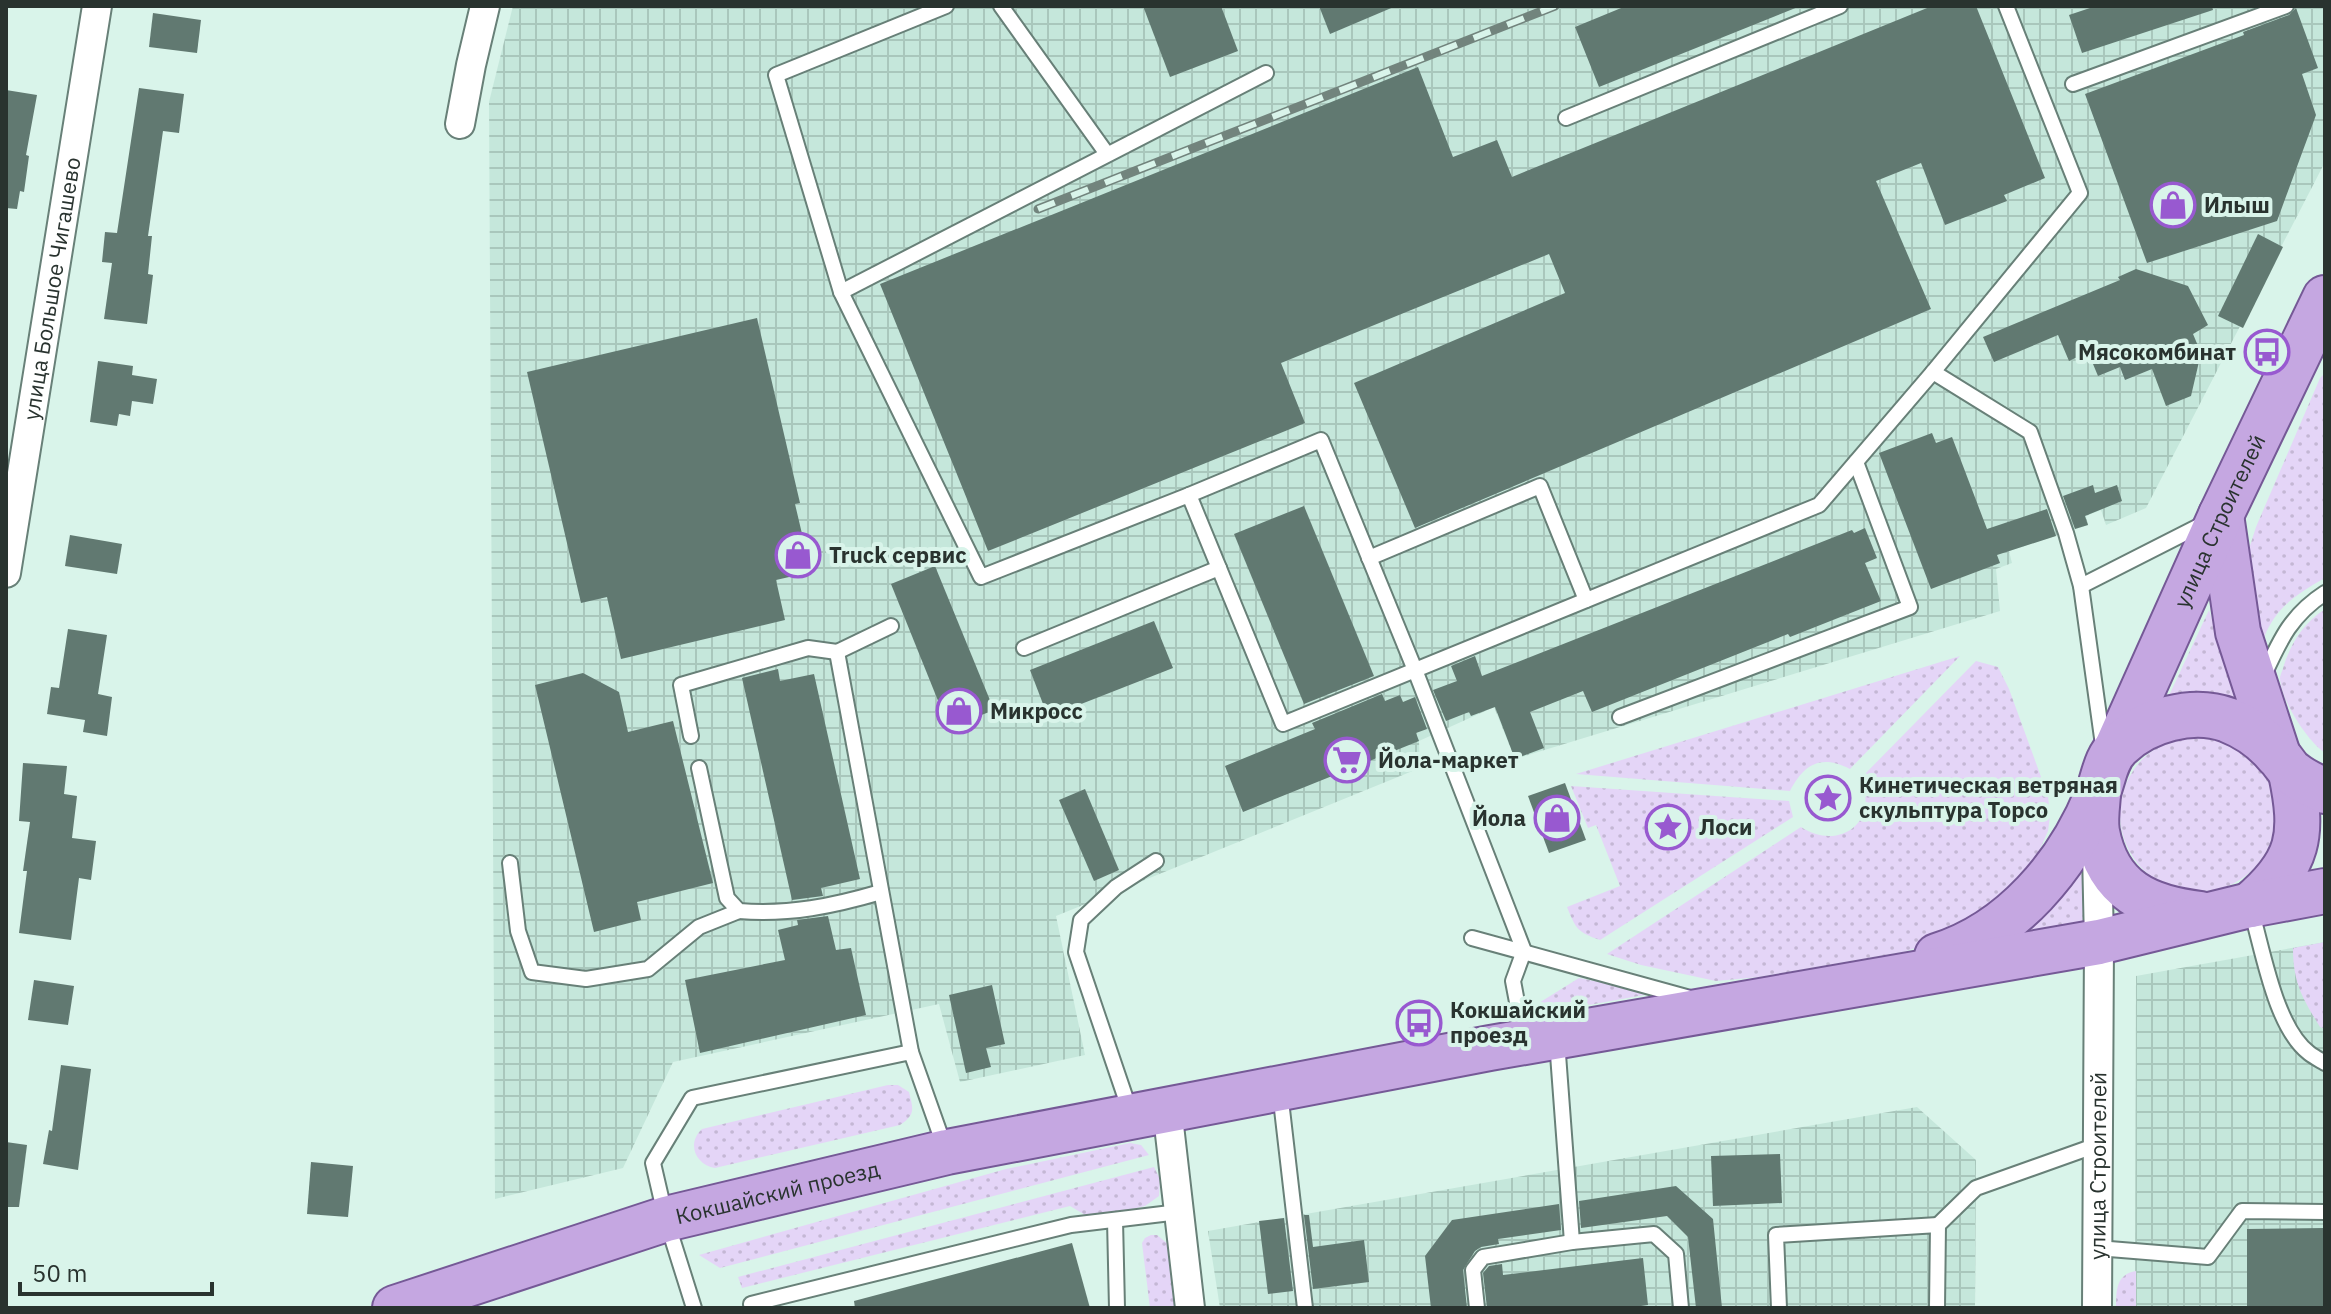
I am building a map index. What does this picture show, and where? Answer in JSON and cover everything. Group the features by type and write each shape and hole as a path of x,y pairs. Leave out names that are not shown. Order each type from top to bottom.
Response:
{"main road":[{"name":"улица Строителей","path":"2104,785 2221,515 2323,309"},
{"path":"2221,515 2238,632 2257,690 2298,773 2298,834 2288,863 2271,887 2250,905"},
{"path":"1885,981 1918,961 1946,953 1976,938 2002,923 2026,903 2076,837 2138,731 2164,720 2194,715 2223,719 2254,732 2298,773"},
{"path":"2104,785 2105,858 2123,884 2144,901 2171,910 2208,915 2325,891"},
{"name":"Кокшайский проезд","path":"395,1308 666,1219 947,1152 1540,1039 2099,942 2208,915"}],"street":[{"name":"улица Большое Чигашево","path":"6,573 97,6"},
{"path":"460,124 485,6"},
{"name":"улица Строителей","path":"2097,1308 2099,942 2104,785"},
{"path":"1149,1112 1179,1212 1190,1308"}],"lane":[{"path":"946,6 776,75 841,292 981,577 1321,440 1415,670 1524,951 1513,981 1540,1039 1572,1242"},
{"path":"1001,6 1107,154"},
{"path":"1566,118 1840,6"},
{"path":"1189,495 1283,724 1819,505 2080,193 2006,6"},
{"path":"2073,84 2286,6"},
{"path":"841,292 1266,73"},
{"path":"1933,372 2030,432 2066,533 2081,586 2104,785"},
{"path":"1620,717 1910,607 1856,462"},
{"path":"1369,558 1540,486 1586,600"},
{"path":"2081,586 2221,515"},
{"path":"1024,648 1219,568"},
{"path":"2257,690 2282,636 2295,617 2325,593"},
{"path":"691,736 681,685 808,648 837,652 891,626"},
{"path":"837,652 911,1052 947,1152"},
{"path":"699,768 727,898 739,911"},
{"path":"1149,1112 1076,952 1081,920 1116,887 1156,861"},
{"path":"510,863 518,931 532,972 586,979 648,969 699,927 739,911 766,913 829,907 881,892"},
{"path":"2250,905 2271,986 2282,1014 2294,1037 2307,1052 2325,1063"},
{"path":"1472,938 1725,1008"},
{"path":"694,1308 666,1219 653,1163 692,1098 911,1052"},
{"path":"1280,1087 1305,1308"},
{"path":"1779,1308 1776,1235 1938,1225 1976,1188 2097,1145"},
{"path":"2097,1248 2208,1257 2242,1211 2325,1212"},
{"path":"752,1308 751,1304 1071,1225 1179,1212"},
{"path":"1115,1220 1117,1308"},
{"path":"1937,1308 1938,1225"},
{"path":"1477,1308 1473,1270 1483,1257 1572,1242 1654,1234 1676,1254 1681,1308"}],"shaded area":[{"path":"513,6 2325,6 2325,162 2146,508 2106,525 2101,510 2086,516 2088,525 2009,551 2012,563 1996,569 2000,611 1515,759 1494,707 1419,741 1420,768 1056,916 1085,1055 960,1082 939,1004 673,1062 623,1168 495,1199 489,102"},
{"path":"2325,373 2325,578 2288,602 2274,618 2264,638 2248,552 2320,378"},
{"path":"2325,609 2325,753 2296,719 2284,696 2280,677 2300,633"},
{"path":"2209,610 2238,701 2166,702"},
{"path":"1960,656 1850,769 1830,762 1814,764 1801,774 1790,791 1576,774"},
{"path":"1976,661 1998,667 2009,689 2048,796 2050,816 2048,831 2032,867 1980,911 1931,943 1903,952 1759,977 1716,981 1641,965 1607,954 1801,827 1829,836 1853,828 1865,808 1860,779"},
{"path":"2198,736 2228,742 2253,759 2270,784 2276,814 2270,844 2253,869 2228,886 2198,892 2168,886 2143,869 2126,844 2120,814 2126,784 2143,759 2168,742"},
{"path":"1571,786 1789,801 1793,817 1600,940 1578,929 1567,907 1620,886 1596,825 1588,828"},
{"path":"2091,847 2086,933 1981,953"},
{"path":"2325,942 2325,1308 2135,1308 2136,976"},
{"path":"2325,942 2325,1029 2320,1027 2300,989 2293,948"},
{"path":"1579,978 1655,993 1545,1013 1534,1006"},
{"path":"898,1085 909,1092 912,1111 900,1125 715,1168 703,1163 695,1153 695,1141 702,1129"},
{"path":"1917,1107 1976,1160 1975,1308 1220,1308 1208,1231"},
{"path":"1130,1143 1141,1145 1149,1155 720,1268 699,1255 1006,1169"},
{"path":"1154,1167 1160,1179 1159,1196 1145,1206 1092,1219 1070,1206 742,1288 738,1277"},
{"path":"1151,1235 1157,1235 1168,1244 1177,1308 1150,1308 1142,1243"},
{"path":"2136,1271 2136,1308 2116,1308 2121,1280"}],"building":[{"path":"1143,6 1221,6 1238,51 1170,77"},
{"path":"1319,6 1396,6 1330,34"},
{"path":"1626,6 1798,7 1599,87 1575,27"},
{"path":"1932,6 1976,6 2045,178 2004,195 2007,201 1945,225 1921,163 1876,181 1931,309 1415,528 1354,383 1565,293 1549,254 1281,363 1305,423 988,551 880,284 1418,67 1453,157 1497,140 1512,177"},
{"path":"2096,6 2212,6 2213,10 2082,53 2069,15"},
{"path":"2296,8 2318,68 2302,74 2316,115 2277,221 2147,263 2085,94 2244,35 2243,32 2289,15"},
{"path":"153,13 201,20 197,53 149,47"},
{"path":"139,88 184,94 179,133 163,131 148,236 152,236 148,274 153,275 147,324 104,319 112,263 102,262 105,232 117,233"},
{"path":"6,90 37,95 26,155 29,156 24,192 20,191 17,209 6,208"},
{"path":"2258,234 2283,247 2243,328 2218,316"},
{"path":"2136,269 2188,286 2208,325 2193,334 2201,353 2191,396 2166,406 2152,369 2125,380 2120,367 2098,376 2088,352 2069,361 2058,335 1994,362 1983,337 2120,280 2118,277"},
{"path":"757,318 800,503 795,504 811,572 776,580 785,620 621,659 607,597 581,603 527,372"},
{"path":"98,361 133,366 132,375 157,379 153,404 132,401 130,416 119,414 117,426 90,422"},
{"path":"1932,433 1936,443 1952,437 1987,529 2047,509 2056,536 1997,555 2000,563 1931,589 1879,453"},
{"path":"2093,485 2095,493 2117,485 2122,501 2085,516 2088,525 2075,529 2063,496"},
{"path":"1304,506 1374,676 1304,704 1234,534"},
{"path":"1865,528 1877,558 1865,563 1881,601 1790,637 1788,634 1592,712 1583,691 1530,712 1544,748 1515,759 1495,707 1446,721 1433,690 1457,681 1451,666 1475,656 1482,676 1852,530 1854,533"},
{"path":"70,535 122,544 117,574 65,566"},
{"path":"935,566 994,710 949,728 891,584"},
{"path":"1154,621 1173,668 1048,717 1030,670"},
{"path":"68,629 107,635 98,694 112,697 107,736 83,732 85,720 47,714 51,687 59,688"},
{"path":"778,669 780,681 814,674 860,879 821,888 823,896 792,900 742,678"},
{"path":"583,673 619,692 628,732 673,721 713,883 637,902 641,920 594,932 535,685"},
{"path":"1382,694 1385,701 1400,695 1403,702 1415,697 1427,729 1416,733 1419,741 1243,812 1225,766 1315,729 1312,723"},
{"path":"23,763 67,766 64,794 77,796 72,838 96,841 91,880 79,878 71,940 19,933 30,822 19,821"},
{"name":"Йола","path":"1565,783 1586,840 1549,853 1528,796"},
{"path":"1085,789 1119,870 1094,881 1059,800"},
{"path":"828,916 836,950 851,948 866,1015 700,1053 685,980 785,960 778,930 798,925 797,920"},
{"path":"34,980 74,986 68,1025 28,1020"},
{"path":"992,985 1005,1044 986,1048 991,1067 966,1073 949,995"},
{"path":"61,1065 91,1069 78,1170 43,1164 49,1130 52,1131"},
{"path":"6,1142 27,1145 19,1207 6,1207"},
{"path":"1780,1154 1782,1203 1713,1206 1711,1156"},
{"path":"311,1162 353,1166 348,1217 307,1214"},
{"path":"1676,1186 1713,1219 1722,1308 1696,1308 1688,1237 1667,1216 1581,1228 1579,1201"},
{"path":"1559,1204 1561,1230 1498,1239 1499,1244 1475,1251 1463,1270 1467,1308 1431,1308 1425,1256 1452,1220"},
{"path":"1304,1215 1309,1215 1313,1247 1364,1240 1369,1282 1313,1289"},
{"path":"1284,1218 1293,1291 1268,1294 1259,1221"},
{"path":"2325,1228 2325,1308 2247,1308 2247,1229"},
{"path":"1072,1243 1090,1308 855,1308 854,1301"},
{"path":"1643,1258 1648,1305 1627,1308 1487,1308 1483,1273 1489,1266 1502,1264 1503,1275"}],"railway":[{"path":"1038,209 1555,6"}],"place":[{"name":"Илыш","path":"2173,205"},
{"name":"Мясокомбинат","path":"2267,352"},
{"name":"Truck сервис","path":"798,555"},
{"name":"Микросс","path":"959,711"},
{"name":"Йола-маркет","path":"1347,760"},
{"name":"Кинетическая ветряная скульптура Торсо","path":"1828,798"},
{"name":"Йола","path":"1557,818"},
{"name":"Лоси","path":"1668,827"},
{"name":"Кокшайский проезд","path":"1419,1023"}]}
